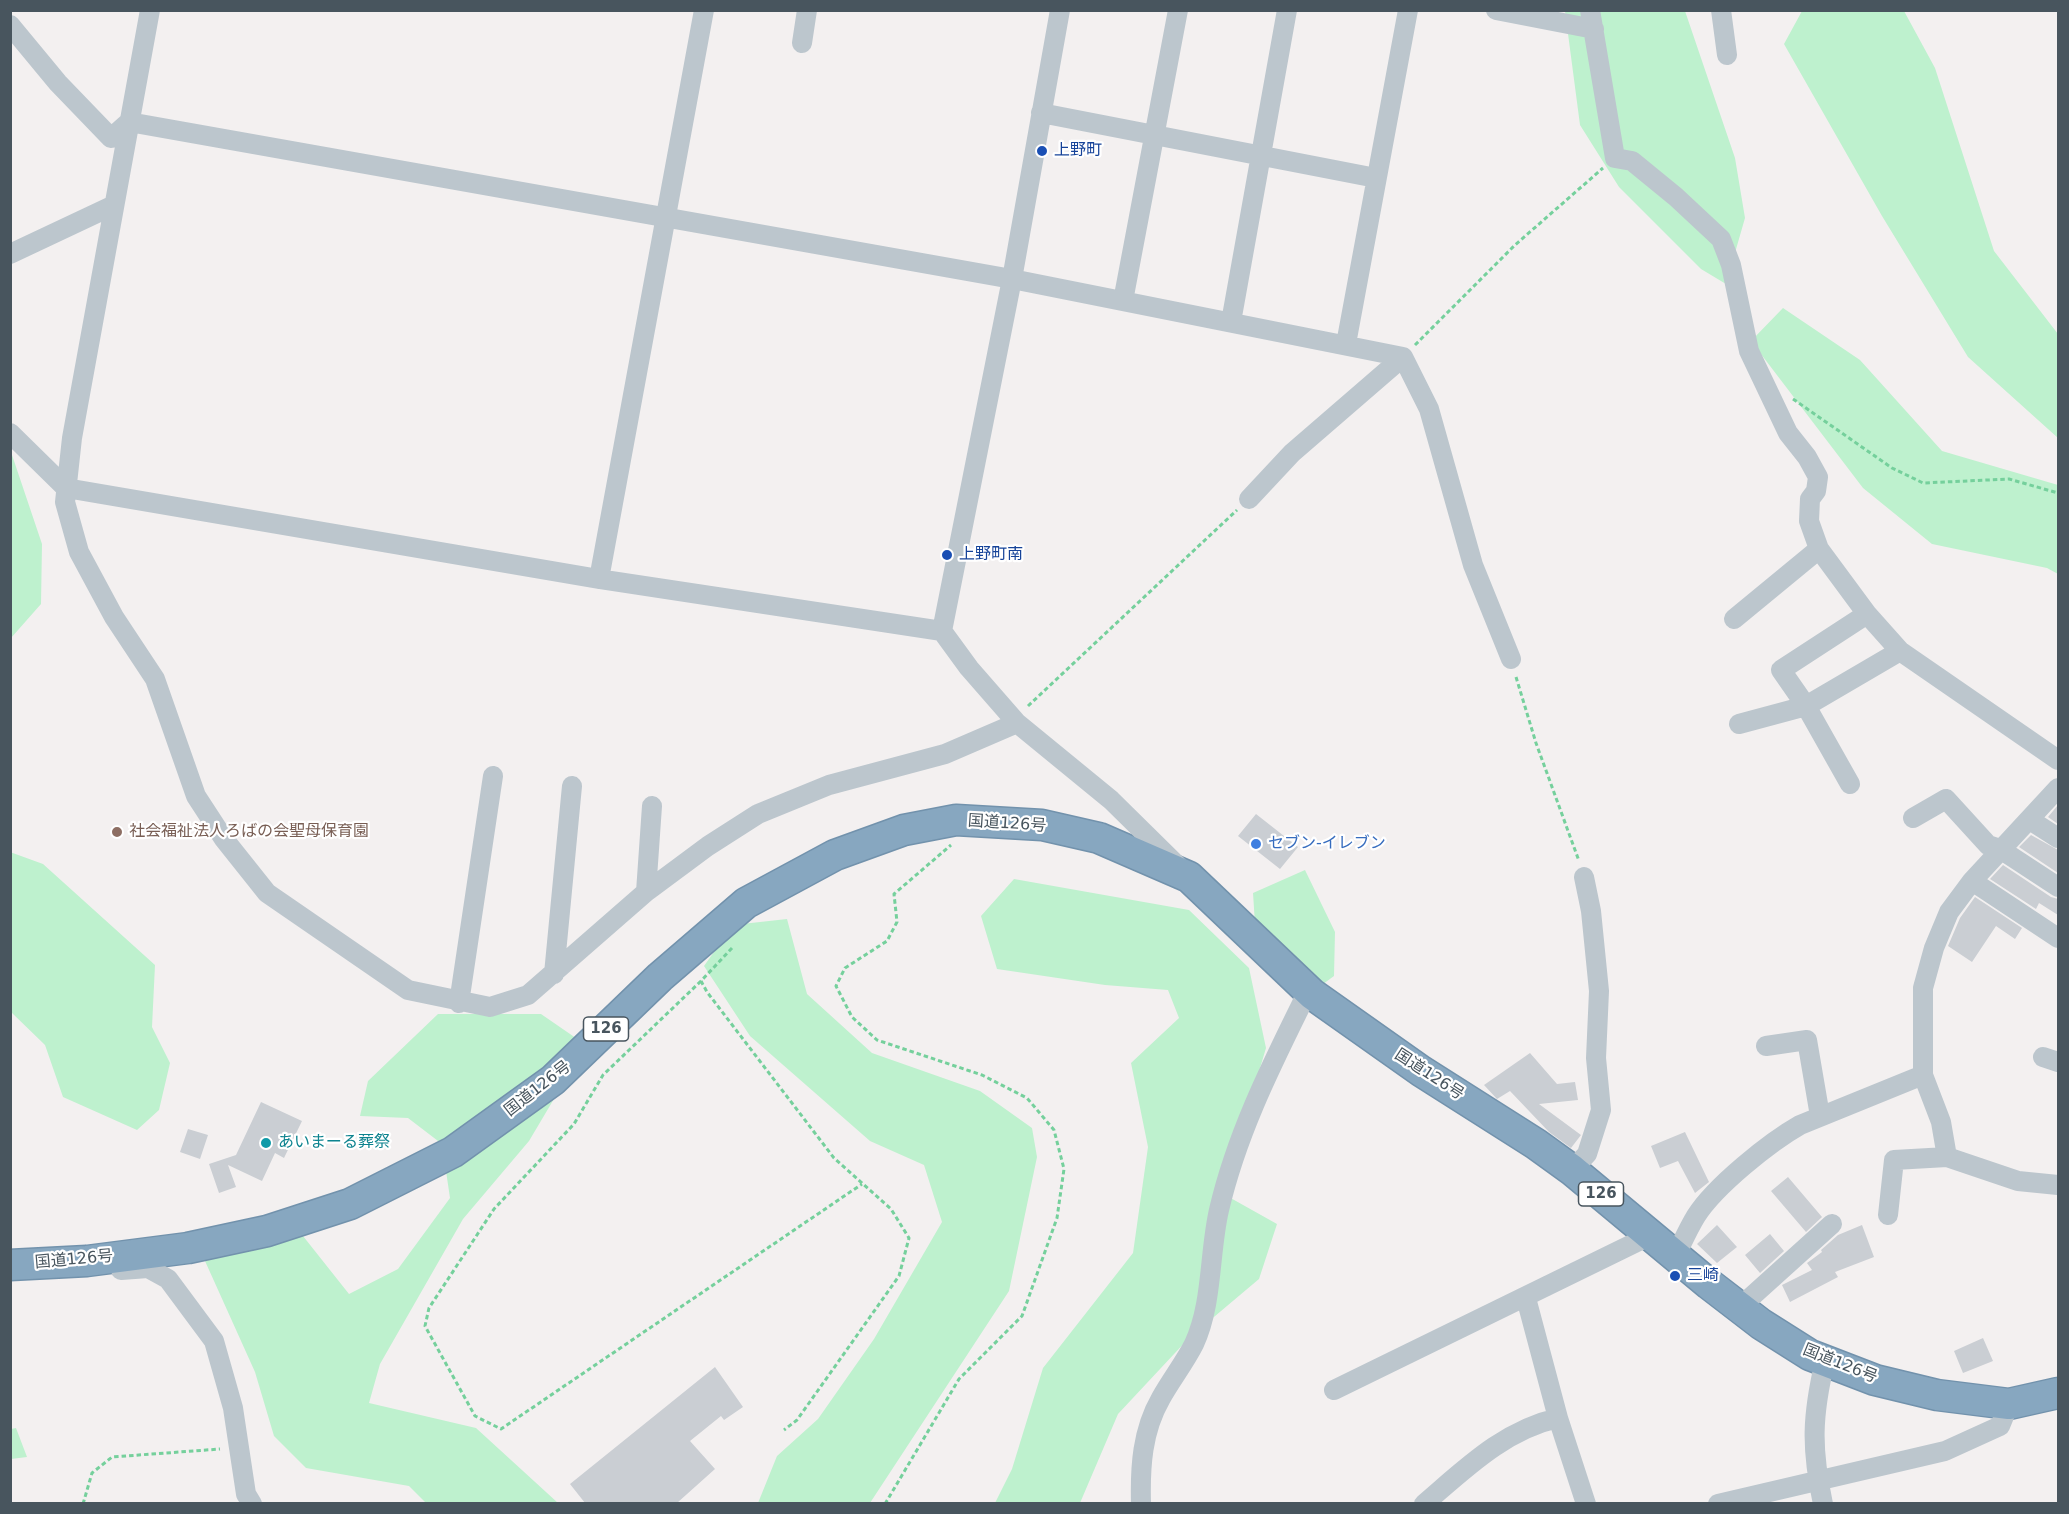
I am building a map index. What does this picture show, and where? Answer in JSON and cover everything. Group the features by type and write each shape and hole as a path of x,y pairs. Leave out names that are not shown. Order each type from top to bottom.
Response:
{"highway":[{"name":"国道126号","path":"10,1265 87,1261 188,1248 267,1231 350,1204 443,1158 553,1080 660,976 746,903 835,855 904,830 956,820 1042,825 1100,838 1189,877 1308,991 1421,1071 1536,1144 1572,1170 1675,1257 1740,1307 1810,1355 1875,1380 1937,1395 2009,1404 2058,1393"}],"street":[{"path":"150,10 114,205 65,502 79,552 114,617 155,679 196,796 224,838 267,893 408,990 459,1003 490,1007 528,995 646,892 708,846 758,814 829,785 945,754 1017,723"},
{"path":"599,579 704,10"},
{"path":"802,43 807,10"},
{"path":"942,631 1012,279 1060,10"},
{"path":"1122,301 1178,10"},
{"path":"1231,322 1287,10"},
{"path":"1346,345 1407,10"},
{"path":"1496,10 1592,20 1616,158 1632,161 1676,197 1721,239 1731,265 1749,351 1788,433 1808,457 1818,477 1816,491 1810,499 1809,521 1819,549 1867,614 1900,651 2058,760"},
{"path":"1721,10 1727,55"},
{"path":"10,25 58,83 111,138 129,122"},
{"path":"1041,113 1376,178"},
{"path":"129,122 1012,279 1403,357"},
{"path":"10,254 114,205"},
{"path":"1249,499 1292,453 1403,357"},
{"path":"1403,357 1429,409 1473,565 1511,659"},
{"path":"10,433 66,488 599,579 942,631 969,668 1017,723 1111,800 1189,877"},
{"path":"1734,619 1819,549"},
{"path":"1850,784 1806,706 1781,670 1867,614"},
{"path":"1739,724 1806,706 1900,651"},
{"path":"459,1003 493,776"},
{"path":"554,974 572,786"},
{"path":"1947,1157 1941,1122 1923,1075 1922,1004 1928,969 1950,912 1972,881 2058,788"},
{"path":"1913,818 1946,799 1988,845 2000,849 2058,887"},
{"path":"646,892 652,806"},
{"path":"2030,820 2058,838"},
{"path":"1572,1170 1587,1154 1601,1110 1596,1058 1599,991 1591,911 1584,877"},
{"path":"1972,881 2058,938"},
{"path":"1141,1503 1140,1472 1146,1432 1159,1401 1194,1343 1210,1275 1219,1211 1229,1175 1268,1071 1308,991"},
{"path":"1766,1046 1807,1040 1820,1116"},
{"path":"1675,1257 1697,1214 1723,1185 1785,1134 1820,1116 1923,1075"},
{"path":"1888,1215 1894,1160 1947,1157 2018,1181 2058,1185"},
{"path":"1740,1307 1832,1224"},
{"path":"1334,1390 1651,1236"},
{"path":"87,1261 90,1273 148,1268 168,1279 214,1341 233,1408 246,1494 252,1503"},
{"path":"1526,1298 1558,1418 1586,1503"},
{"path":"1823,1503 1818,1479 1814,1431 1815,1405 1825,1361"},
{"path":"1718,1503 1946,1450 2000,1426 2009,1404"},
{"path":"1424,1503 1494,1447 1531,1424 1558,1418"}],"path":[{"path":"1403,357 1515,245 1616,158"},
{"path":"1763,382 1788,395 1892,468 1923,483 2009,479 2058,493"},
{"path":"1017,723 1031,701 1249,499"},
{"path":"1511,659 1536,743 1560,802 1584,877"},
{"path":"885,1503 959,1379 1022,1316 1057,1218 1064,1169 1054,1130 1027,1098 982,1075 877,1040 852,1017 836,986 845,968 887,941 897,922 894,894 958,839 956,820"},
{"path":"734,946 603,1075 574,1124 494,1209 429,1308 425,1326 476,1416 501,1429 862,1184"},
{"path":"701,981 707,992 834,1158 891,1209 909,1238 898,1276 797,1420 784,1430"},
{"path":"83,1503 92,1473 112,1457 240,1448"}],"green space":[{"path":"1565,11 1685,11 1735,158 1745,218 1726,284 1701,269 1619,187 1580,125"},
{"path":"1802,11 1904,11 1935,68 1994,251 2058,334 2058,438 1968,357 1882,216 1784,44"},
{"path":"1783,308 1860,360 1942,451 2058,485 2058,574 2047,568 1932,544 1863,488 1751,341"},
{"path":"11,452 42,544 41,604 11,638"},
{"path":"10,852 43,864 155,965 152,1027 170,1063 159,1110 137,1130 63,1097 45,1045 11,1012"},
{"path":"1305,870 1335,932 1334,976 1319,987 1255,924 1253,893"},
{"path":"1014,879 1189,910 1249,968 1266,1048 1235,1152 1227,1196 1277,1224 1259,1279 1189,1338 1118,1414 1080,1503 995,1503 1012,1469 1043,1368 1133,1253 1148,1147 1131,1063 1179,1018 1168,990 1105,985 997,969 981,916"},
{"path":"787,919 807,994 872,1053 980,1091 1032,1128 1037,1157 1009,1291 870,1503 758,1503 777,1456 818,1419 874,1339 942,1222 924,1165 870,1141 750,1036 704,966 733,925"},
{"path":"438,1014 541,1014 586,1045 529,1141 463,1219 380,1364 369,1403 476,1428 558,1503 426,1503 409,1486 306,1468 274,1436 255,1372 205,1261 303,1236 349,1294 398,1269 450,1198 442,1144 408,1118 360,1116 368,1081"},
{"path":"16,1428 27,1457 11,1459 11,1429"}],"building":[{"path":"2058,805 2058,824 2048,817"},
{"path":"1256,814 1298,847 1280,869 1238,836"},
{"path":"2031,835 2058,850 2058,873 2019,847"},
{"path":"2003,865 2051,897 2058,899 2058,915 2039,903 2036,909 1990,879"},
{"path":"1975,897 2022,928 2015,939 1996,926 1972,962 1948,946 1960,918"},
{"path":"1530,1053 1557,1084 1575,1082 1578,1100 1539,1104 1581,1135 1571,1148 1549,1132 1510,1091 1497,1099 1484,1085"},
{"name":"あいまーる葬祭","path":"261,1102 302,1121 284,1158 275,1153 262,1181 228,1165 236,1187 219,1193 209,1164 236,1155"},
{"path":"188,1129 208,1135 200,1159 180,1152"},
{"path":"1685,1132 1709,1182 1695,1193 1678,1161 1660,1168 1651,1146"},
{"path":"1788,1177 1822,1217 1806,1232 1771,1191"},
{"path":"1717,1225 1737,1247 1717,1263 1697,1244"},
{"path":"1862,1225 1874,1257 1835,1272 1838,1277 1790,1302 1782,1285 1812,1270 1807,1263 1822,1252 1821,1250 1838,1235"},
{"path":"1770,1234 1784,1251 1760,1273 1745,1255"},
{"path":"1983,1338 1993,1361 1963,1373 1954,1351"},
{"path":"715,1367 743,1407 724,1420 721,1416 690,1441 715,1469 677,1503 585,1503 570,1484"}],"place":[{"name":"上野町","path":"1042,151"},
{"name":"上野町南","path":"947,555"},
{"name":"社会福祉法人ろばの会聖母保育園","path":"117,832"},
{"name":"セブン-イレブン","path":"1256,844"},
{"name":"あいまーる葬祭","path":"266,1143"},
{"name":"三崎","path":"1675,1276"}]}
